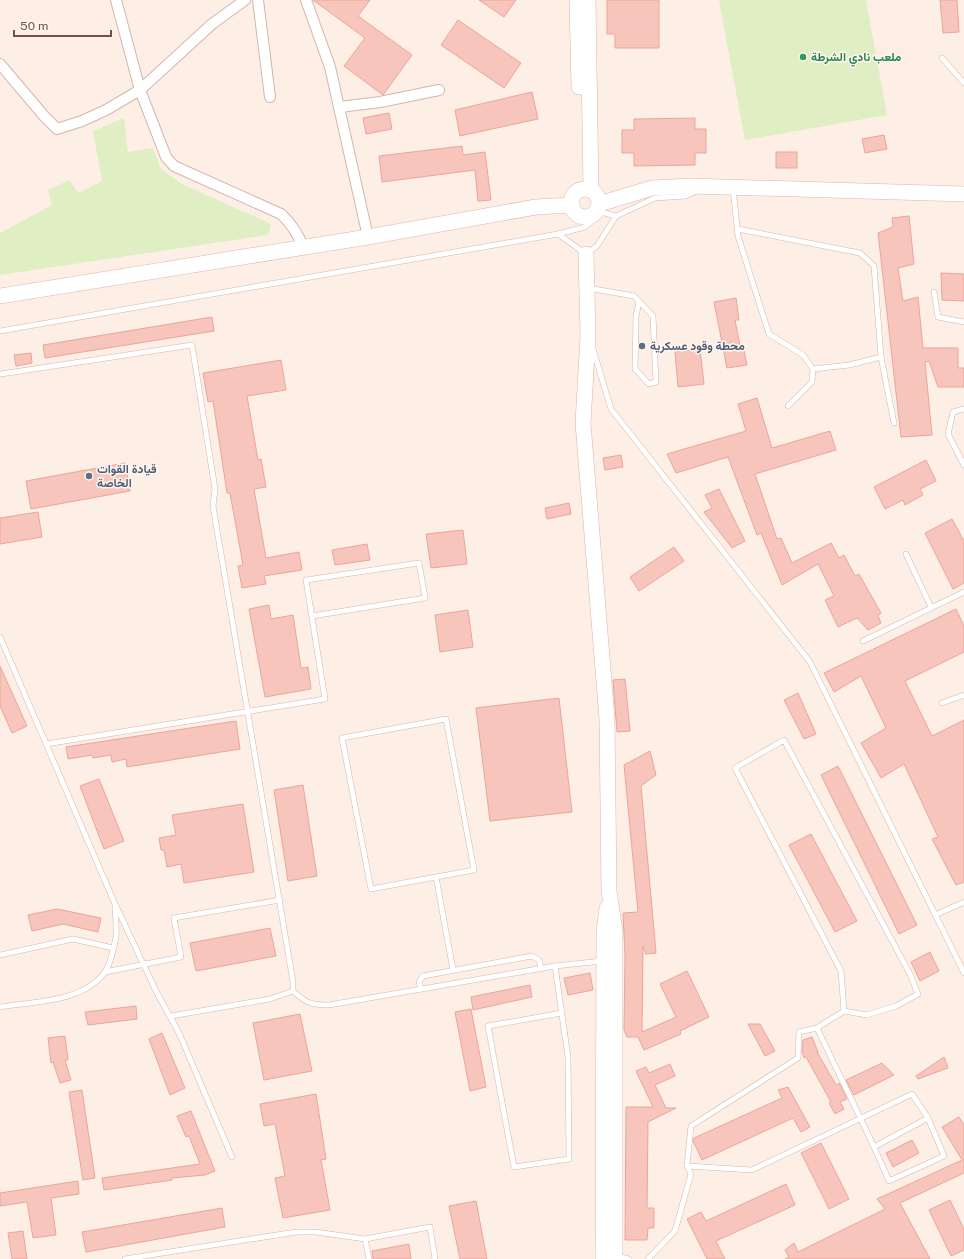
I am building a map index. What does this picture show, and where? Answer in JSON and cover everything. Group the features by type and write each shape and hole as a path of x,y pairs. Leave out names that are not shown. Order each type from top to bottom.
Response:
{"main road":[{"path":"577,0 586,190"},
{"path":"586,190 588,0"},
{"path":"599,209 598,196 586,190 576,192 572,198 572,205 576,213 583,216 588,216 599,209 652,188 707,186 964,194"},
{"path":"0,296 304,248 536,207 572,205"},
{"path":"586,254 588,335 583,423 606,719 609,891 615,931 613,1257"},
{"path":"609,891 604,932 604,961 613,1257"}],"street":[{"path":"116,0 140,90 166,158 174,166 281,214 290,222 297,232 304,248"},
{"path":"0,64 57,129 82,121 106,110 140,90 212,24 245,0"},
{"path":"258,0 270,97"},
{"path":"306,0 330,67 368,237"},
{"path":"340,107 380,102 439,90"}],"lane":[{"path":"942,58 964,83"},
{"path":"558,234 586,254 597,246 616,216 655,198 686,196 707,186"},
{"path":"733,187 738,230 769,334 803,355 812,369 812,382 788,406"},
{"path":"0,331 558,234 585,227 599,209 616,216"},
{"path":"738,230 860,253 874,266 881,357 894,423"},
{"path":"587,288 634,296 654,316 656,382 649,384 635,369 636,316 639,302"},
{"path":"934,292 938,317 964,322"},
{"path":"588,335 611,409 810,662 964,974"},
{"path":"2,374 192,345 215,489 213,506 280,900 293,991 306,1002 316,1005 329,1006 555,966 604,961"},
{"path":"812,369 849,365 881,357"},
{"path":"964,409 953,412 948,434 964,465"},
{"path":"906,554 931,607"},
{"path":"46,744 325,699 306,580 419,563 425,598 312,616"},
{"path":"863,641 964,592"},
{"path":"0,637 115,904 157,992 171,1016 232,1157"},
{"path":"942,703 964,695"},
{"path":"446,719 474,870 436,877 371,890 342,738 446,719"},
{"path":"648,1259 675,1230 691,1174 688,1166 691,1126 798,1058 799,1032 817,1028 844,1011 867,1015 896,1006 918,994 910,974 784,740 734,768 840,971 844,1011"},
{"path":"436,877 453,970"},
{"path":"105,972 144,963 181,957 174,918 280,900"},
{"path":"935,915 964,902"},
{"path":"0,1007 66,997 90,986 105,972 113,948 116,936 115,904"},
{"path":"0,955 73,939 113,948"},
{"path":"421,989 419,982 423,976 532,956 539,960 541,969"},
{"path":"555,966 562,1013 568,1057 569,1159 514,1167 488,1026 562,1013"},
{"path":"171,1016 186,1012 270,999 293,991"},
{"path":"688,1166 752,1170 859,1119 912,1094 928,1118 944,1156 889,1181 874,1147 859,1119 817,1028"},
{"path":"874,1147 928,1118"},
{"path":"125,1259 296,1232 316,1232 365,1239 430,1228 435,1259"},
{"path":"365,1239 369,1259"}],"green space":[{"name":"ملعب نادي الشرطة","path":"719,0 866,0 887,115 745,140"},
{"path":"124,118 128,152 153,148 161,169 182,184 271,224 268,235 0,275 0,233 52,205 48,190 69,180 79,193 102,181 93,131"}],"building":[{"path":"313,0 370,0 358,16 412,55 383,95 344,66 365,38"},
{"path":"479,0 516,0 504,17"},
{"path":"607,0 659,0 659,48 615,48 615,34 607,34"},
{"path":"940,0 957,0 959,32 943,33"},
{"path":"458,20 521,63 504,88 441,45"},
{"path":"532,92 538,119 460,136 455,110"},
{"path":"389,113 392,129 366,134 363,118"},
{"path":"695,118 695,129 706,129 706,153 695,153 695,165 634,166 634,153 622,153 622,130 634,130 634,119"},
{"path":"884,135 887,149 865,153 862,139"},
{"path":"462,146 463,155 485,152 491,200 478,201 475,170 382,182 379,156"},
{"path":"776,152 797,152 797,168 776,168"},
{"path":"909,216 914,264 898,268 903,301 918,297 923,348 958,348 958,368 964,368 964,387 938,387 929,361 925,362 932,435 901,437 878,233 893,227 892,218"},
{"path":"941,273 964,274 964,301 942,300"},
{"path":"736,298 739,320 735,320 740,346 743,346 747,365 727,368 714,302"},
{"path":"212,317 214,331 45,358 43,345"},
{"path":"700,349 704,384 678,387 675,352"},
{"path":"31,353 32,363 16,366 14,355"},
{"path":"281,360 286,390 247,396 258,460 261,459 266,487 254,489 266,558 299,552 302,570 264,576 266,584 242,588 238,566 243,565 230,493 227,493 213,401 208,402 203,373"},
{"path":"757,398 772,448 830,431 836,450 755,474 777,539 781,538 792,563 831,543 839,558 844,555 855,576 859,574 881,613 878,616 881,623 868,630 857,618 838,627 825,600 834,596 818,564 782,585 761,533 757,535 728,457 676,473 667,454 746,431 738,404"},
{"path":"621,455 623,467 605,470 603,458"},
{"path":"926,460 936,481 920,489 923,495 905,505 903,500 885,509 874,487"},
{"path":"125,463 130,491 31,509 26,481"},
{"path":"719,489 745,541 732,548 704,512 712,508 705,495"},
{"path":"569,503 571,514 547,519 545,508"},
{"path":"38,512 42,537 0,544 0,518"},
{"path":"952,519 964,541 964,583 953,589 925,533"},
{"path":"463,530 467,564 431,568 426,534"},
{"path":"367,544 370,560 335,565 332,550"},
{"path":"674,547 684,561 639,591 630,577"},
{"path":"269,605 271,619 293,615 301,668 308,667 311,689 265,697 249,609"},
{"path":"956,609 964,626 964,652 905,681 932,736 964,720 964,882 956,885 932,839 938,837 904,764 881,778 861,743 886,728 861,676 834,692 824,673"},
{"path":"468,610 473,647 440,652 435,615"},
{"path":"0,666 27,726 12,733 0,706"},
{"path":"625,679 630,731 617,732 613,680"},
{"path":"798,693 816,734 804,739 784,700"},
{"path":"559,698 572,812 490,821 476,708"},
{"path":"236,721 240,749 127,767 126,759 112,762 111,755 93,758 92,755 68,759 66,747"},
{"path":"650,751 656,775 641,786 656,953 646,954 643,946 642,1032 676,1017 660,984 687,971 709,1017 680,1031 681,1034 644,1050 638,1037 627,1037 624,1030 625,955 623,913 638,912 624,765"},
{"path":"838,766 917,925 899,934 821,775"},
{"path":"99,779 124,841 104,849 80,786"},
{"path":"303,785 317,876 288,881 274,790"},
{"path":"243,804 254,872 184,883 181,864 167,867 164,850 161,850 159,838 176,835 172,815"},
{"path":"811,834 857,921 835,932 789,845"},
{"path":"57,909 101,918 98,932 63,924 32,931 28,915"},
{"path":"270,928 276,956 196,971 190,943"},
{"path":"930,952 939,971 920,981 911,962"},
{"path":"590,973 593,990 568,995 564,978"},
{"path":"530,985 532,997 473,1010 471,997"},
{"path":"136,1006 137,1019 88,1025 85,1012"},
{"path":"471,1009 486,1087 470,1091 455,1012"},
{"path":"300,1014 312,1071 264,1080 253,1023"},
{"path":"748,1024 760,1024 775,1051 765,1056"},
{"path":"162,1033 185,1088 170,1095 149,1039"},
{"path":"65,1036 68,1060 65,1060 71,1080 60,1083 53,1062 51,1063 48,1038"},
{"path":"812,1037 817,1052 836,1085 839,1083 847,1099 840,1102 844,1109 835,1114 829,1103 831,1102 806,1057 804,1058 802,1052 803,1040"},
{"path":"944,1057 948,1068 918,1079 916,1076"},
{"path":"882,1063 894,1075 854,1095 846,1080"},
{"path":"670,1064 675,1076 655,1085 666,1108 676,1108 648,1122 647,1208 654,1208 654,1228 648,1228 647,1240 625,1240 626,1107 653,1107 636,1071 646,1067 649,1073"},
{"path":"788,1087 810,1127 801,1132 793,1118 702,1160 693,1141 694,1138 782,1098 778,1090"},
{"path":"82,1090 95,1178 83,1180 69,1092"},
{"path":"316,1094 326,1159 321,1160 330,1210 283,1218 275,1178 285,1176 275,1124 264,1126 260,1104"},
{"path":"191,1111 215,1171 205,1175 172,1178 172,1180 104,1190 102,1178 200,1164 189,1136 186,1137 177,1116"},
{"path":"959,1117 964,1125 964,1173 900,1203 930,1259 785,1259 789,1257 785,1250 794,1243 798,1252 885,1209 877,1199 962,1160 942,1127"},
{"path":"912,1140 919,1153 893,1167 886,1153"},
{"path":"821,1143 849,1199 829,1209 801,1153"},
{"path":"78,1181 79,1194 51,1198 56,1235 33,1238 27,1202 0,1206 0,1193"},
{"path":"786,1184 795,1205 716,1241 725,1259 707,1259 687,1219 701,1212 706,1221"},
{"path":"950,1200 964,1229 964,1250 951,1256 929,1210"},
{"path":"476,1201 487,1259 460,1259 449,1206"},
{"path":"222,1208 225,1227 86,1252 82,1232"},
{"path":"23,1231 27,1259 12,1259 8,1233"},
{"path":"409,1244 411,1259 373,1259 372,1251"}],"place":[{"name":"ملعب نادي الشرطة","path":"803,57"},
{"name":"محطة وقود عسكرية","path":"642,346"},
{"name":"قيادة القوات الخاصة","path":"89,476"}]}
